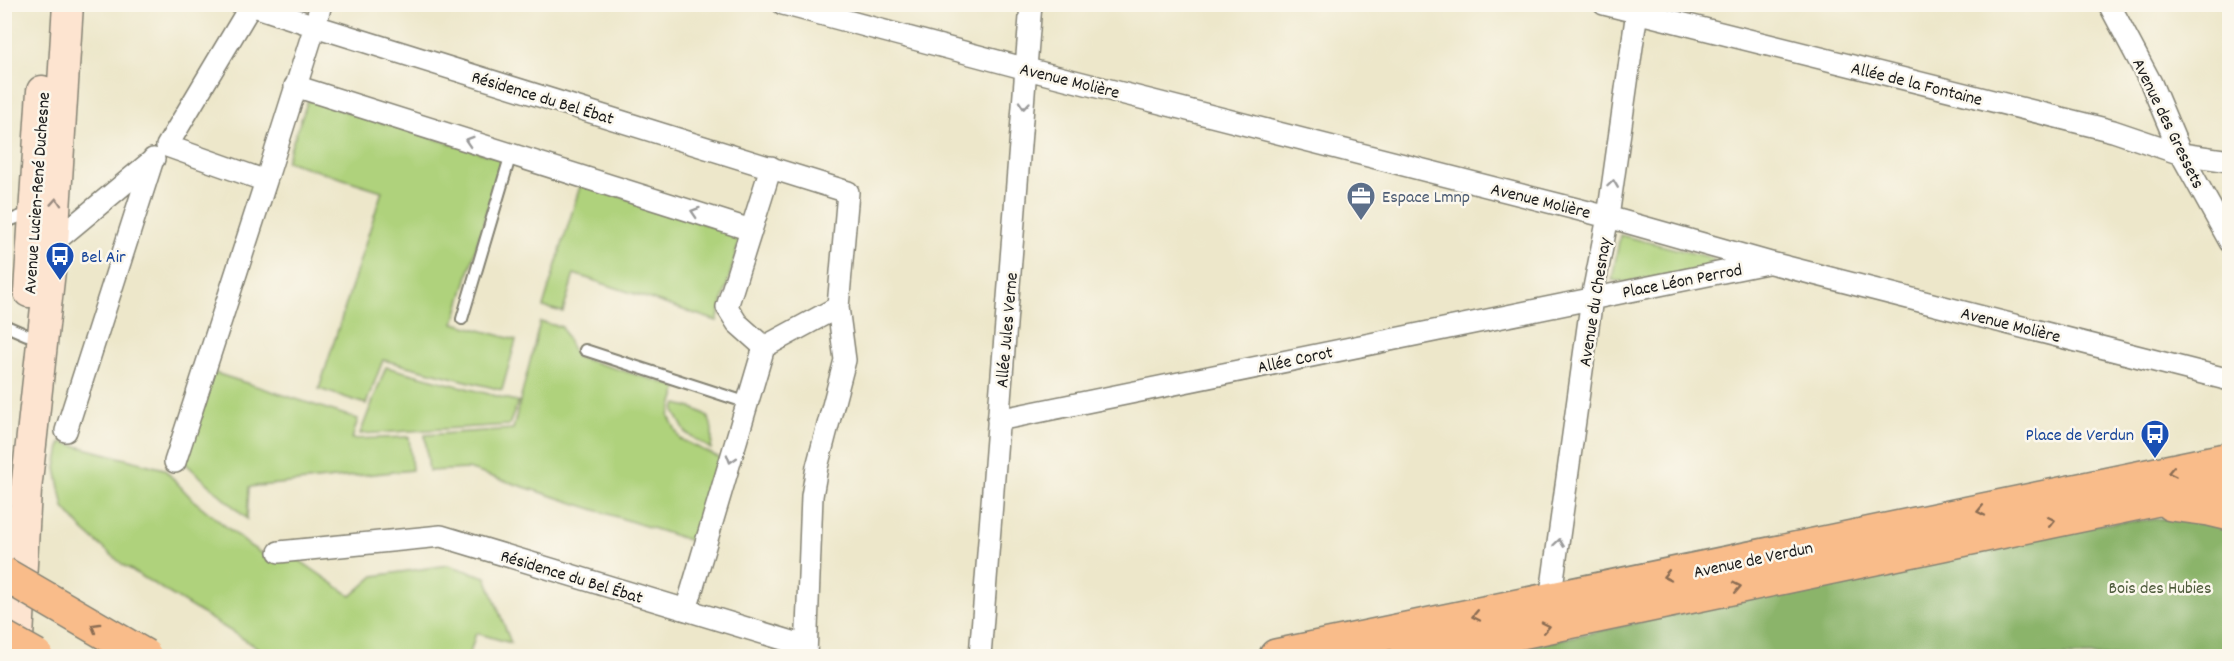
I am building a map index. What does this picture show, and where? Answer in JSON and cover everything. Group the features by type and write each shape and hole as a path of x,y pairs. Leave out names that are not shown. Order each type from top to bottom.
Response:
{"main road":[{"name":"Avenue Lucien-René Duchesne","path":"26,490 16,330 34,211 48,4"},
{"name":"Avenue Lucien-René Duchesne","path":"17,657 26,490 53,243 68,4"},
{"name":"Avenue de Verdun","path":"1276,657 2229,459"},
{"name":"Avenue de Verdun","path":"1406,657 2145,501 2229,506"},
{"path":"4,574 145,657"},
{"path":"4,638 36,657"}],"street":[{"path":"175,462 321,4"},
{"name":"Avenue Molière","path":"783,4 2229,380"},
{"name":"Allée Jules Verne","path":"980,657 1031,4"},
{"name":"Allée de la Fontaine","path":"1604,4 1638,9 2113,131 2181,154 2229,161"},
{"name":"Avenue des Gressets","path":"2109,4 2151,83 2181,154 2229,242"},
{"name":"Résidence du Bel Ébat","path":"66,431 160,153 251,5 848,192 838,307 845,360 817,467 812,496 806,651 686,610 441,536 279,552"},
{"name":"Avenue du Chesnay","path":"1550,600 1592,298 1608,217 1638,9"},
{"path":"296,86 751,230"},
{"name":"Résidence du Bel Ébat","path":"53,243 160,153"},
{"path":"160,153 266,181"},
{"path":"764,347 737,323 727,307 771,167"},
{"name":"Place Léon Perrod","path":"1592,298 1771,262"},
{"name":"Allée Corot","path":"998,420 1592,298"},
{"path":"686,610 764,347 838,307"}],"lane":[{"path":"462,319 511,154"},
{"path":"4,223 34,211"},
{"path":"585,350 747,403"}],"green space":[{"path":"308,100 502,159 454,323 516,340 502,390 383,360 366,404 319,389 382,191 286,161"},
{"path":"581,183 741,236 717,321 574,274 563,312 543,307"},
{"path":"1620,235 1712,258 1717,267 1626,282 1612,280"},
{"path":"540,322 562,327 576,357 678,387 669,416 680,439 722,459 695,542 468,469 429,471 425,435 513,429"},
{"path":"386,367 518,402 509,425 360,434"},
{"path":"212,372 358,419 352,439 409,437 412,470 249,487 247,519 184,462"},
{"path":"677,404 696,409 708,417 712,429 711,449 686,433 674,411"},
{"path":"61,442 164,469 193,500 250,546 272,560 296,558 351,596 374,576 448,565 486,577 511,643 476,633 469,656 271,656 123,565 84,531 64,508 56,468"},
{"name":"Bois des Hubies","path":"2212,514 2229,526 2229,656 1482,656 2092,525"}],"place":[{"name":"Espace Lmnp","path":"1361,222"},
{"name":"Bel Air","path":"60,282"},
{"name":"Place de Verdun","path":"2155,460"}]}
